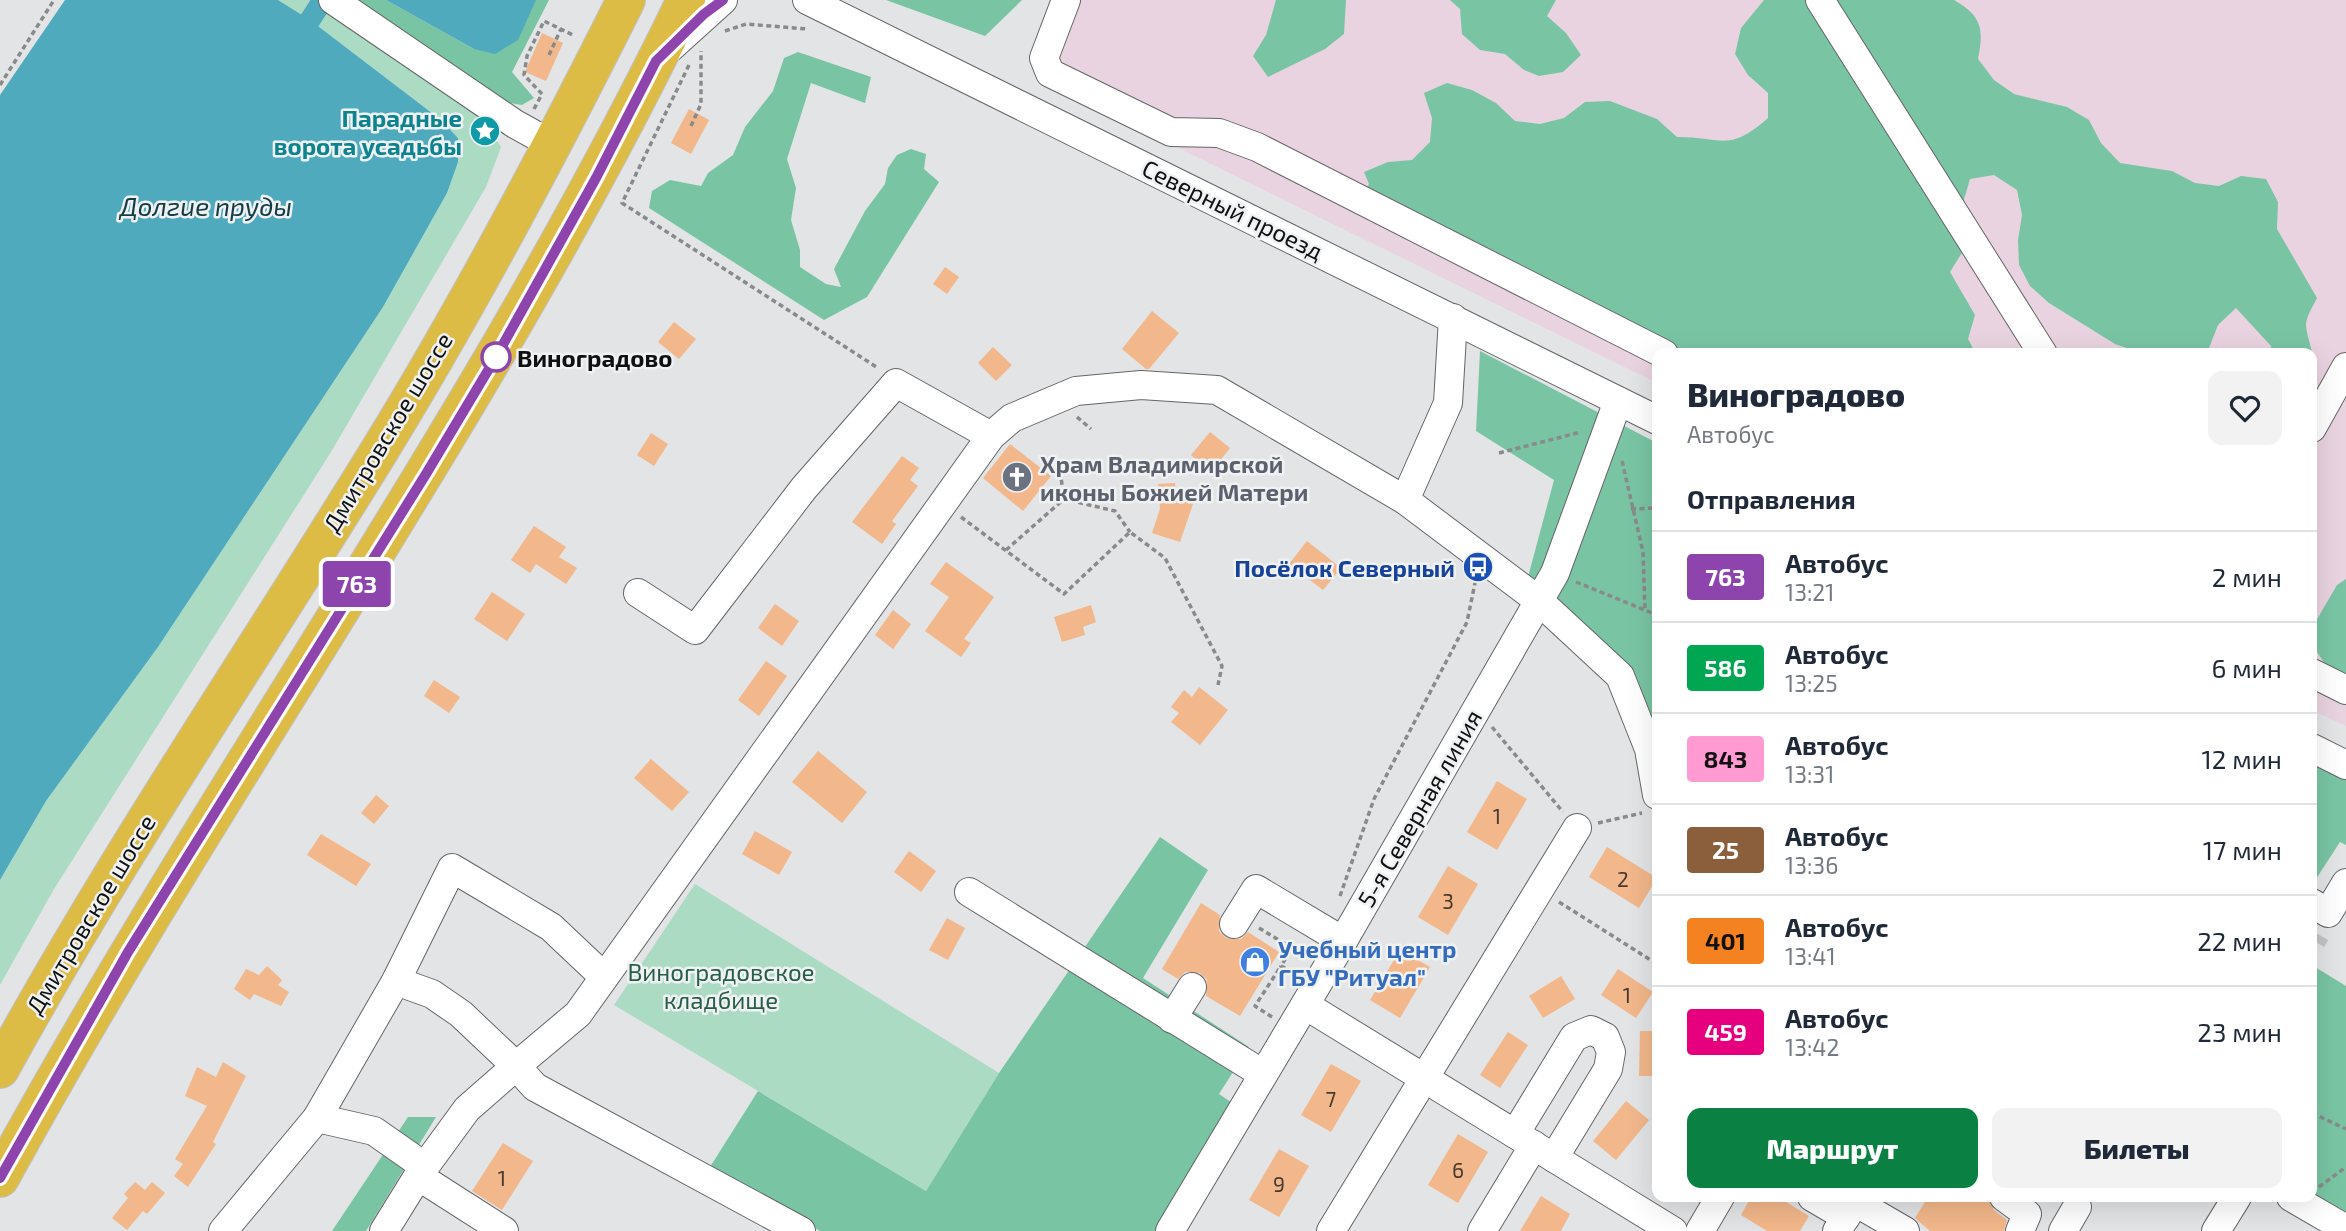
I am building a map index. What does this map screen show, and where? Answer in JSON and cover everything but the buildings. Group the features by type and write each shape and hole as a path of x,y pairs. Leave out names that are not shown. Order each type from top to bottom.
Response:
{"highway":[{"name":"Дмитровское шоссе","path":"0,1069 54,970 173,774 382,447 553,145 626,0"},
{"path":"0,1178 128,952 496,357 596,178 686,0"}],"street":[{"path":"333,0 515,124 553,145"},
{"path":"656,61 704,14 723,0"},
{"name":"Северный проезд","path":"807,0 1453,318 1614,413 1652,419"},
{"path":"1066,0 1044,58 1050,73 1171,132 1219,133 1256,147 1652,348"},
{"path":"1819,0 2039,348"},
{"path":"1405,500 1448,402 1453,318"},
{"path":"2317,419 2346,367"},
{"path":"638,593 695,630 804,488 896,383 991,436"},
{"path":"384,1231 421,1171 467,1109 578,1014 991,436 1012,418 1076,391 1141,385 1217,390 1405,500 1538,600 1620,676 1649,749 1651,804"},
{"name":"5-я Северная линия","path":"1170,1231 1304,1006 1336,936 1555,573 1614,413"},
{"path":"2317,676 2346,690"},
{"path":"2317,750 2346,765"},
{"path":"1331,1231 1577,828"},
{"path":"223,1231 317,1118 396,981 452,868 551,927 604,977"},
{"path":"2319,916 2346,883"},
{"path":"1236,920 1256,889 1336,936"},
{"path":"969,892 1263,1074"},
{"path":"396,981 432,994 461,1014 535,1087 801,1231"},
{"path":"1172,1019 1192,987"},
{"path":"1304,1006 1535,1146 1633,1221 1673,1231"},
{"path":"317,1118 374,1131 421,1171 504,1231"},
{"path":"1482,1231 1535,1146"},
{"path":"1700,1231 1717,1202"},
{"path":"1824,1202 1905,1231"},
{"path":"2010,1202 2026,1214 2020,1231"},
{"path":"2216,1231 2234,1202"},
{"path":"2300,1202 2346,1229"},
{"path":"2063,1231 2077,1207"}],"path":[{"path":"0,85 54,0"},
{"path":"515,124 523,111 535,108 542,94 524,75 527,55 544,21 558,32 573,34"},
{"path":"549,55 558,32"},
{"path":"691,126 701,110 701,40 622,203 870,363 896,383"},
{"path":"1499,453 1614,413"},
{"path":"1621,455 1631,509 1643,552 1646,610"},
{"path":"1059,463 1064,499"},
{"path":"1006,550 1064,499"},
{"path":"1064,499 1115,511 1130,532 1165,558 1222,666 1218,685"},
{"path":"942,503 1064,594 1130,532"},
{"path":"1631,509 1652,508"},
{"path":"1555,573 1652,613"},
{"path":"1336,936 1374,799 1467,622 1476,578"},
{"path":"1476,708 1577,828 1651,804"},
{"path":"1540,889 1652,961"},
{"path":"1236,920 1292,948 1281,965 1255,1006 1304,1006 1281,965"},
{"path":"2317,1115 2346,1129"},
{"path":"2317,1188 2346,1167"}],"shaded area":[{"path":"1057,0 2346,0 2346,726 2317,712 2317,348 1652,348 1652,381 1042,81"}],"green space":[{"path":"278,0 314,0 479,112 501,147 486,187 331,452 54,889 0,985 0,880 46,801 158,647 383,307 447,193 457,162 458,138 441,120 310,20"},
{"path":"350,0 386,0 474,49 536,0 549,0 512,72 534,98 522,105 497,101"},
{"path":"886,0 1022,0 985,36"},
{"path":"1276,0 1346,0 1344,34 1325,49 1268,77 1253,56 1266,35"},
{"path":"1450,0 1556,0 1547,16 1566,33 1581,55 1563,72 1539,76 1524,70 1505,54 1480,50 1462,34 1460,9"},
{"path":"1764,0 1954,0 1970,12 1979,24 1981,39 1978,59 1994,80 2014,94 2067,107 2089,120 2101,143 2120,163 2172,171 2195,183 2219,186 2241,176 2266,179 2278,202 2277,229 2317,298 2306,325 2311,348 2271,348 2236,308 2218,325 2209,348 2127,348 2115,344 2049,303 2030,286 2019,265 2018,240 2022,215 2017,190 1994,175 1970,179 1963,203 1963,251 1950,272 1975,315 1968,339 1973,348 1673,348 1363,194 1369,184 1364,172 1388,162 1412,160 1430,142 1432,118 1424,93 1447,83 1472,90 1496,103 1515,121 1540,124 1564,118 1585,102 1610,101 1657,119 1677,137 1725,141 1744,136 1768,118 1768,93 1748,75 1735,54 1741,28"},
{"path":"798,52 871,77 865,103 811,83 787,159 796,188 791,220 800,250 800,267 826,284 841,287 834,269 865,211 885,184 888,168 897,155 911,149 926,154 924,169 939,182 867,297 824,320 649,208 652,191 670,180 701,186 708,173 733,155 745,127 773,91 784,58"},
{"path":"1480,351 1652,440 1652,739 1528,577 1554,480 1476,431"},
{"path":"2346,579 2346,682 2332,675 2317,652 2317,619 2337,585"},
{"path":"2317,766 2346,780 2346,845 2340,842 2317,877"},
{"path":"1160,837 1208,870 1143,978 1249,1047 1219,1094 1234,1104 1156,1231 820,1231 710,1167 758,1091 926,1191 999,1073"},
{"name":"Виноградовское кладбище","path":"695,884 999,1073 926,1191 614,1005"},
{"path":"2317,968 2346,986 2346,1223 2317,1201"},
{"path":"408,1117 436,1117 366,1231 332,1231"}],"water":[{"name":"Долгие пруды","path":"65,0 278,0 310,20 441,120 458,138 458,162 447,193 383,307 158,647 46,801 0,880 0,95"},
{"path":"386,0 536,0 518,40 495,54 474,49"}],"waterway":[{"path":"310,20 323,0"}],"bus line":[{"name":"763","path":"0,1178 128,952 496,357 596,178 656,61 704,14 723,0"}],"place":[{"name":"Парадные ворота усадьбы","path":"485,131"},
{"name":"Виноградово","path":"496,357"},
{"name":"Храм Владимирской иконы Божией Матери","path":"1017,477"},
{"name":"Посёлок Северный","path":"1478,567"},
{"name":"Учебный центр ГБУ \"Ритуал\"","path":"1255,962"}]}
